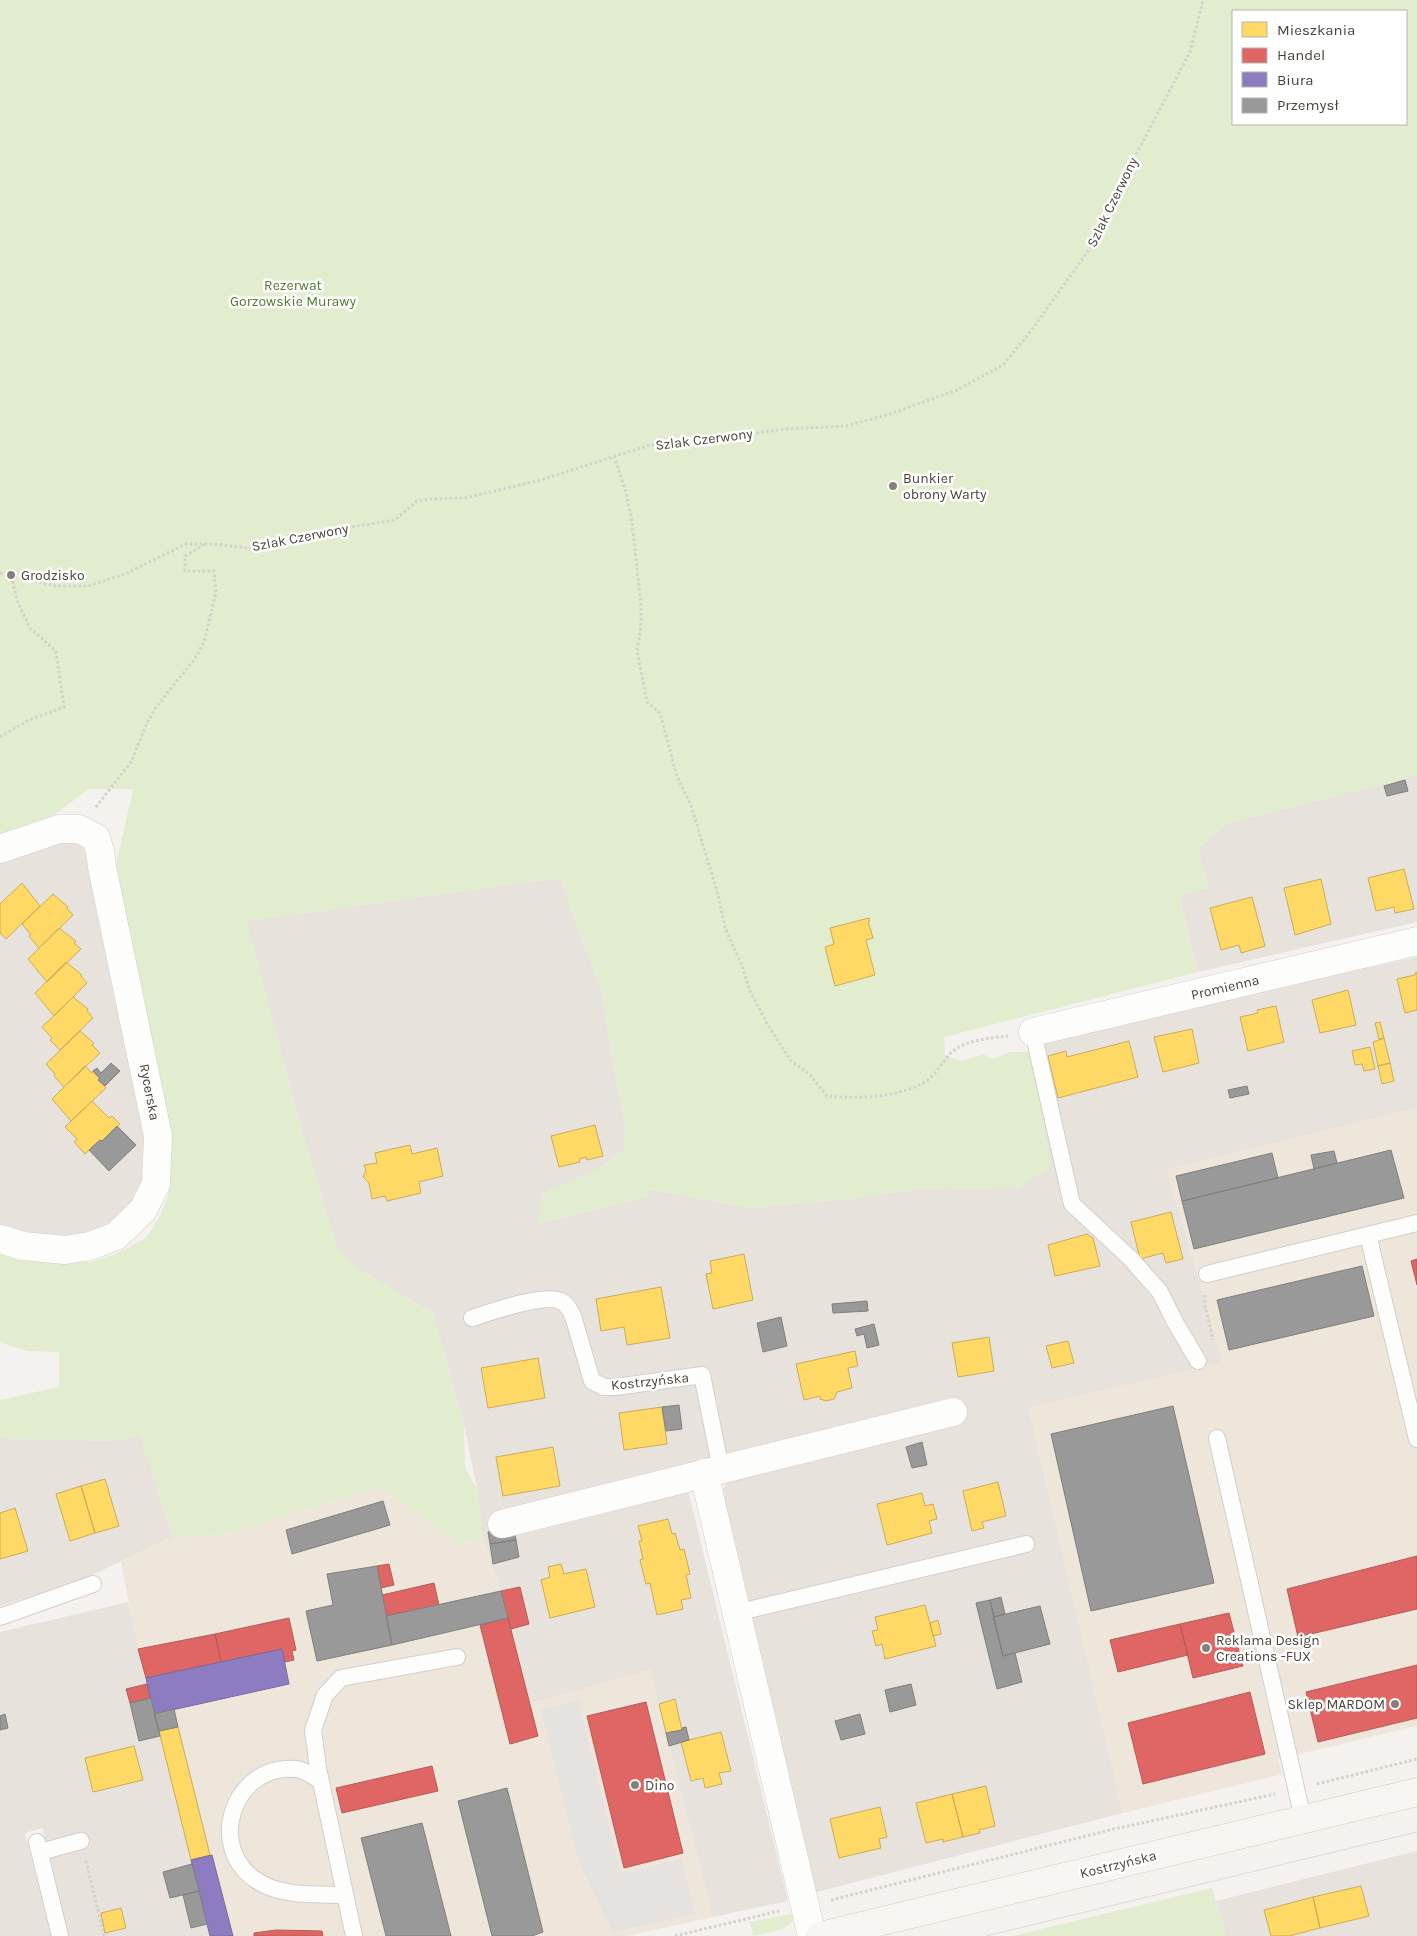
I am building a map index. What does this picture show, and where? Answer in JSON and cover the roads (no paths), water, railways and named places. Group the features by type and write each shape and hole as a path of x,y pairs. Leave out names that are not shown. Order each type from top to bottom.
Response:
{"main road":[{"name":"Kostrzyńska","path":"820,1936 1417,1792"}],"street":[{"name":"Rycerska","path":"0,849 59,829 79,829 96,838 158,1136 156,1184 143,1210 116,1236 90,1246 65,1250 23,1246 0,1239"},
{"name":"Promienna","path":"1033,1032 1417,941"},
{"path":"502,1524 953,1412"},
{"name":"Kostrzyńska","path":"712,1471 736,1613 812,1936"}],"lane":[{"path":"1033,1032 1072,1204 1131,1259 1160,1292 1198,1361"},
{"path":"1207,1274 1417,1223"},
{"path":"1368,1235 1417,1439"},
{"name":"Kostrzyńska","path":"472,1318 541,1299 560,1301 568,1306 574,1316 592,1381 604,1387 616,1387 702,1375 712,1471"},
{"path":"1217,1438 1303,1819"},
{"path":"736,1613 1026,1544"},
{"path":"0,1617 93,1584"},
{"path":"354,1936 320,1780 314,1730 324,1695 341,1678 457,1657"},
{"path":"320,1780 298,1768 278,1769 259,1777 243,1790 233,1808 229,1829 232,1850 243,1868 259,1882 299,1893 345,1895"},
{"path":"60,1936 38,1847 81,1841"}],"tram line":[{"path":"986,1936 1417,1832"}],"place":[{"name":"Bunkier obrony Warty","path":"893,486"},
{"name":"Grodzisko","path":"11,575"},
{"name":"Reklama Design Creations -FUX","path":"1206,1648"},
{"name":"Sklep MARDOM","path":"1395,1704"},
{"name":"Dino","path":"635,1785"}],"park label":[{"name":"Rezerwat Gorzowskie Murawy","path":"293,294"}]}
